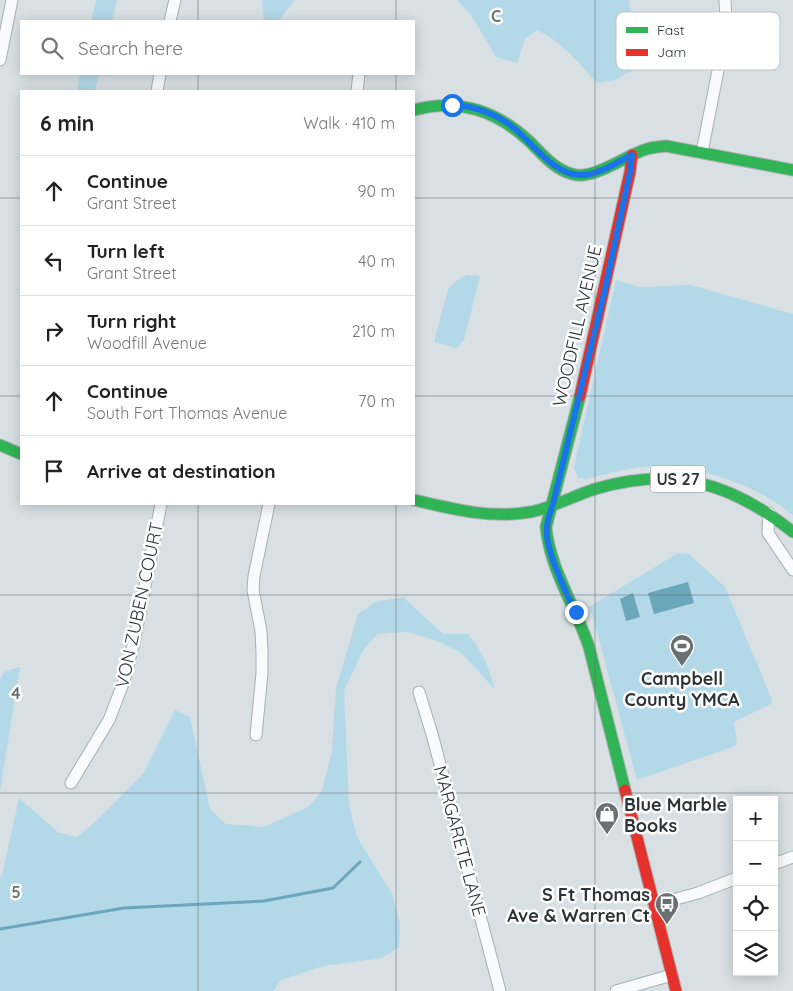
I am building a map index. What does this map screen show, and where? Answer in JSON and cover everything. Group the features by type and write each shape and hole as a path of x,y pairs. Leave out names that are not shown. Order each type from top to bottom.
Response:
{"main road":[{"path":"415,110 433,106 460,105 489,114 514,127 554,166 573,175 590,174 632,155 666,146 793,170"},
{"name":"WOODFILL AVENUE","path":"632,155 605,289 546,526 547,537 564,589 582,625 589,647 676,991"},
{"path":"0,445 20,454"},
{"name":"US 27","path":"415,500 479,515 509,515 533,512 632,479 656,478 694,481 735,493 769,513 793,532"}],"street":[{"path":"0,60 12,0"},
{"path":"170,20 175,0"},
{"path":"702,152 718,70"},
{"path":"157,90 160,75"},
{"path":"357,90 359,75"},
{"name":"VON ZUBEN COURT","path":"71,783 109,720 124,681 135,638 161,505"},
{"path":"256,734 262,652 261,631 253,590 254,576 269,505"},
{"path":"769,513 768,533 793,570"},
{"name":"MARGARETE LANE","path":"419,692 500,991"},
{"path":"778,863 793,857"},
{"path":"654,905 733,879"},
{"path":"616,991 672,975"}],"shaded area":[{"path":"96,0 117,0 112,20 91,20"},
{"path":"262,0 295,0 279,20 264,20"},
{"path":"457,0 629,0 631,12 616,12 616,70 633,70 615,80 597,83 562,47 537,30 525,39 517,63 496,57 471,15"},
{"path":"80,75 99,75 95,90 77,90"},
{"path":"466,275 480,276 464,340 457,348 434,342 448,289"},
{"path":"616,280 639,287 690,285 793,314 793,515 778,504 742,485 702,472 681,468 642,467 586,479 578,478 574,467"},
{"name":"Campbell County YMCA","path":"678,553 689,554 725,587 772,700 771,704 734,722 737,742 735,746 637,780 589,607"},
{"path":"688,582 694,603 654,614 648,593"},
{"path":"633,593 640,617 626,621 620,599"},
{"path":"403,597 443,634 468,634 485,660 494,689 460,652 435,640 407,632 378,634 363,650 344,691 349,805 357,837 392,894 400,924 399,947 382,958 323,966 281,980 273,991 0,991 0,877 19,798 59,833 77,837 96,821 143,774 175,710 190,717 210,809 226,824 264,827 308,807 322,791 332,751 336,688 358,614 376,602"},
{"path":"20,667 0,791 0,680 4,672"}],"waterway":[{"path":"0,929 124,908 264,901 333,888 360,862"}],"traffic: fast":[{"path":"415,110 446,105 462,106 490,115 517,131 554,165 572,174 590,174 647,149 666,146 793,170"},
{"path":"580,396 546,527 548,543 558,573 589,647 625,790"},
{"path":"0,445 20,454"},
{"path":"415,500 486,514 515,514 538,510 595,489 623,482 675,479 700,483 723,490 770,515 793,532"}],"traffic: jam":[{"path":"580,396 630,172 632,155"},
{"path":"625,790 676,991"}],"place":[{"name":"Campbell County YMCA","path":"682,667"},
{"name":"Blue Marble Books","path":"607,835"},
{"name":"S Ft Thomas Ave & Warren Ct","path":"667,925"}],"route":[{"path":"452,105 476,109 497,117 514,127 554,166 573,175 590,174 632,155 605,289 546,526 547,537 556,567 567,596 576,612"}]}
